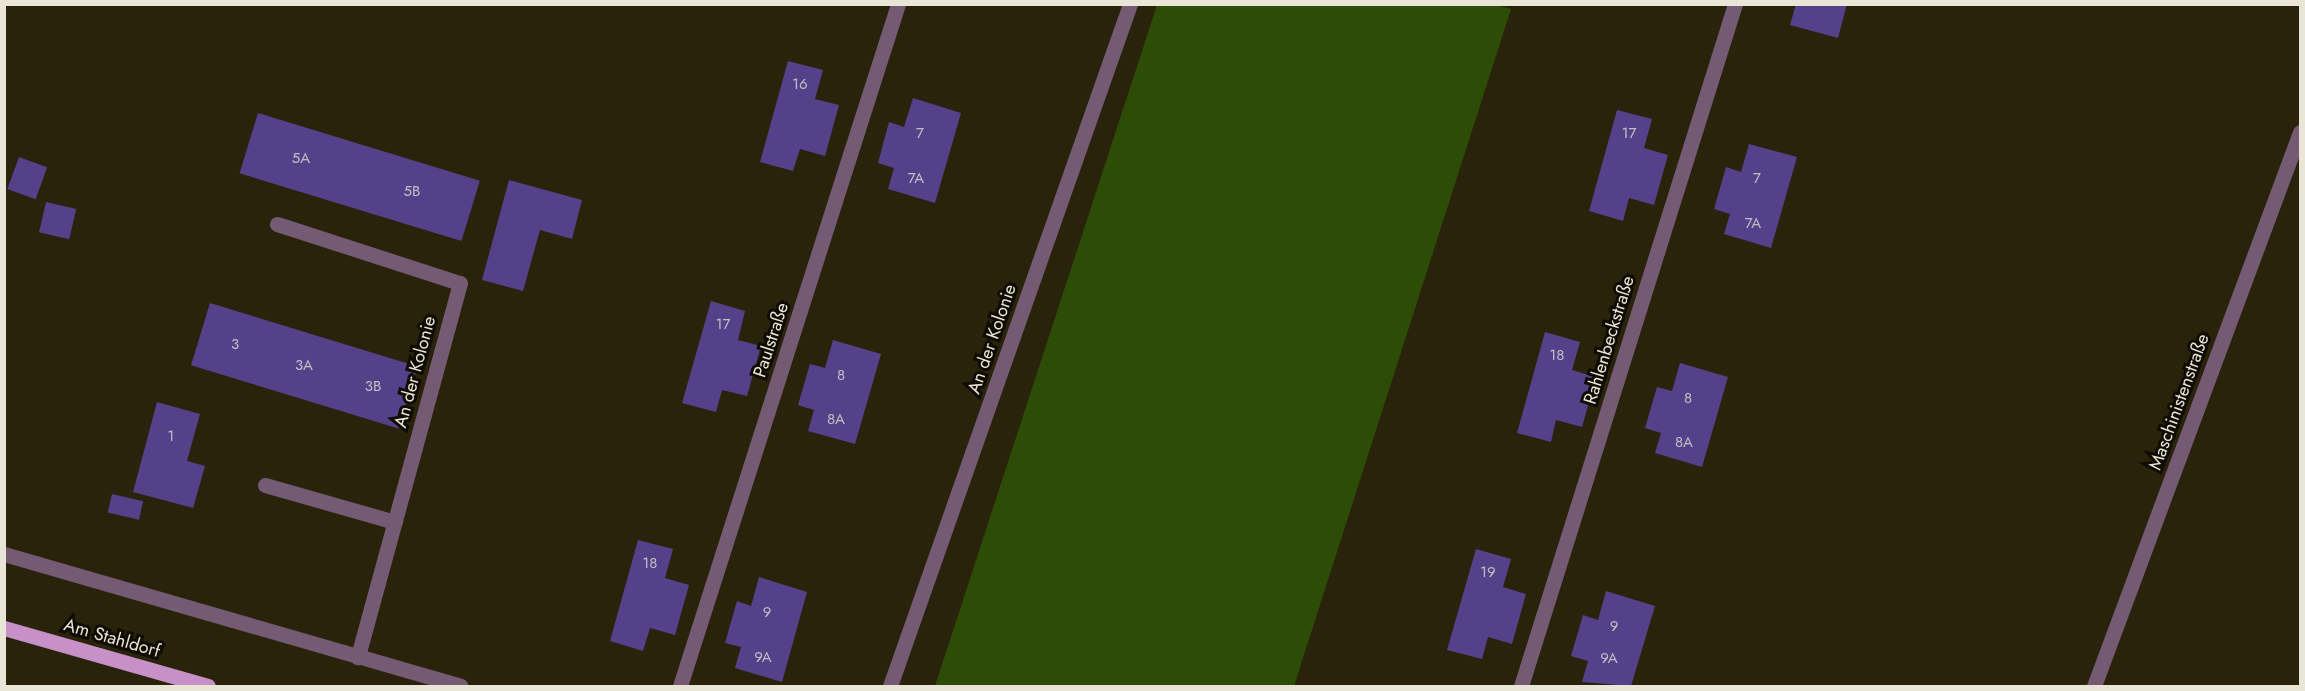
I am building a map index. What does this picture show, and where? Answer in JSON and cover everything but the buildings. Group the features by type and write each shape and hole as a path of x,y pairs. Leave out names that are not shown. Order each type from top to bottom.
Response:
{"main road":[{"name":"Am Stahldorf","path":"4,628 208,687"}],"street":[{"name":"Paulstraße","path":"680,687 898,4"},
{"name":"An der Kolonie","path":"890,687 1130,4"},
{"name":"Rahlenbeckstraße","path":"1521,687 1735,4"},
{"name":"Maschinistenstraße","path":"2094,687 2301,132"},
{"name":"An der Kolonie","path":"277,225 460,284 358,657"},
{"path":"265,485 395,522"},
{"path":"4,554 460,687"}],"green space":[{"path":"1157,5 1496,5 1511,9 1294,686 935,686"}]}
